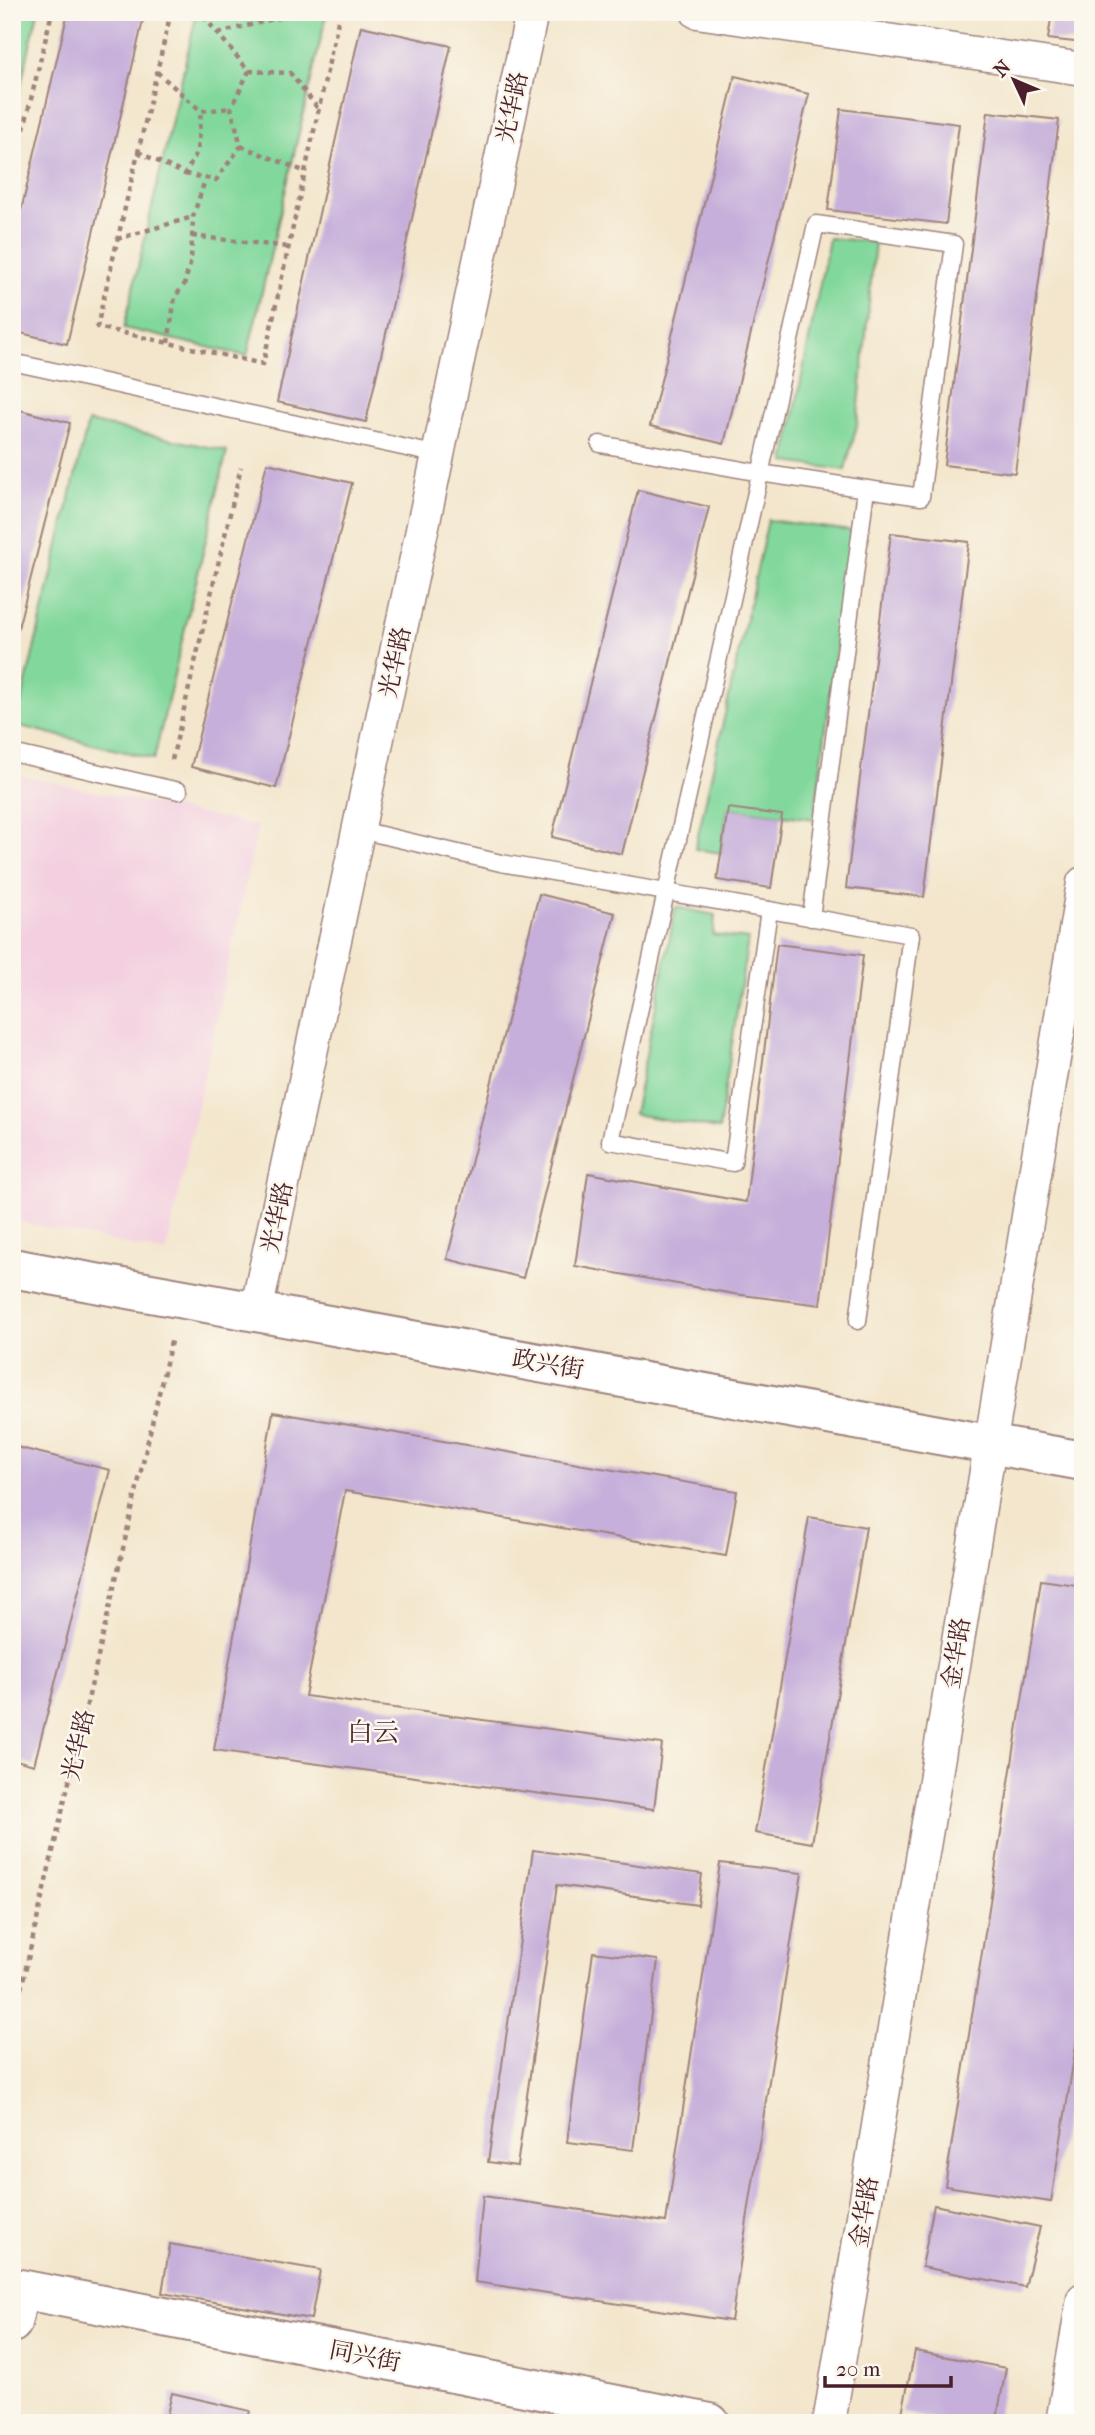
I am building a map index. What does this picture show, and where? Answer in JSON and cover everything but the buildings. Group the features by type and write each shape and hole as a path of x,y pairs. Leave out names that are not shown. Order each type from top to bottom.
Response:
{"street":[{"name":"光华路","path":"256,1312 532,12"},
{"path":"697,12 1083,69"},
{"name":"金华路","path":"829,2423 1083,883"},
{"name":"政兴街","path":"12,1268 1083,1461"},
{"path":"1062,2423 1083,2299"},
{"name":"同兴街","path":"16,2306 710,2423"}],"lane":[{"path":"600,444 760,473 921,497 954,244 816,224 760,473 610,1141 733,1163 769,910"},
{"path":"12,362 439,455"},
{"path":"811,918 866,489"},
{"path":"12,753 172,790"},
{"path":"360,830 501,863 911,935 858,1321"}],"path":[{"path":"12,178 14,160 52,12"},
{"path":"171,12 97,327 263,364 340,12"},
{"path":"200,12 249,71 290,73 319,110"},
{"path":"218,33 302,12"},
{"path":"241,146 230,108 249,71"},
{"path":"157,72 201,111 230,108"},
{"path":"185,174 197,152 201,111"},
{"path":"12,125 23,133"},
{"path":"138,152 185,174 216,180 241,146"},
{"path":"241,146 306,172"},
{"path":"168,343 175,297 184,285 191,261 193,217 205,180"},
{"path":"117,239 193,217"},
{"path":"192,236 289,247"},
{"path":"172,790 241,467"},
{"name":"光华路","path":"12,2028 181,1299"}],"shaded area":[{"path":"12,774 258,826 166,1253 12,1220"}],"green space":[{"path":"12,12 38,12 12,121"},
{"path":"197,12 327,12 247,356 124,328"},
{"path":"829,238 875,242 857,425 845,470 785,462"},
{"path":"88,422 227,451 154,759 16,725"},
{"path":"768,520 852,531 814,819 728,808 721,853 695,849"},
{"path":"676,907 715,915 713,935 748,939 719,1129 634,1114"}],"district":[{"name":"白云","path":"373,1732"}]}
